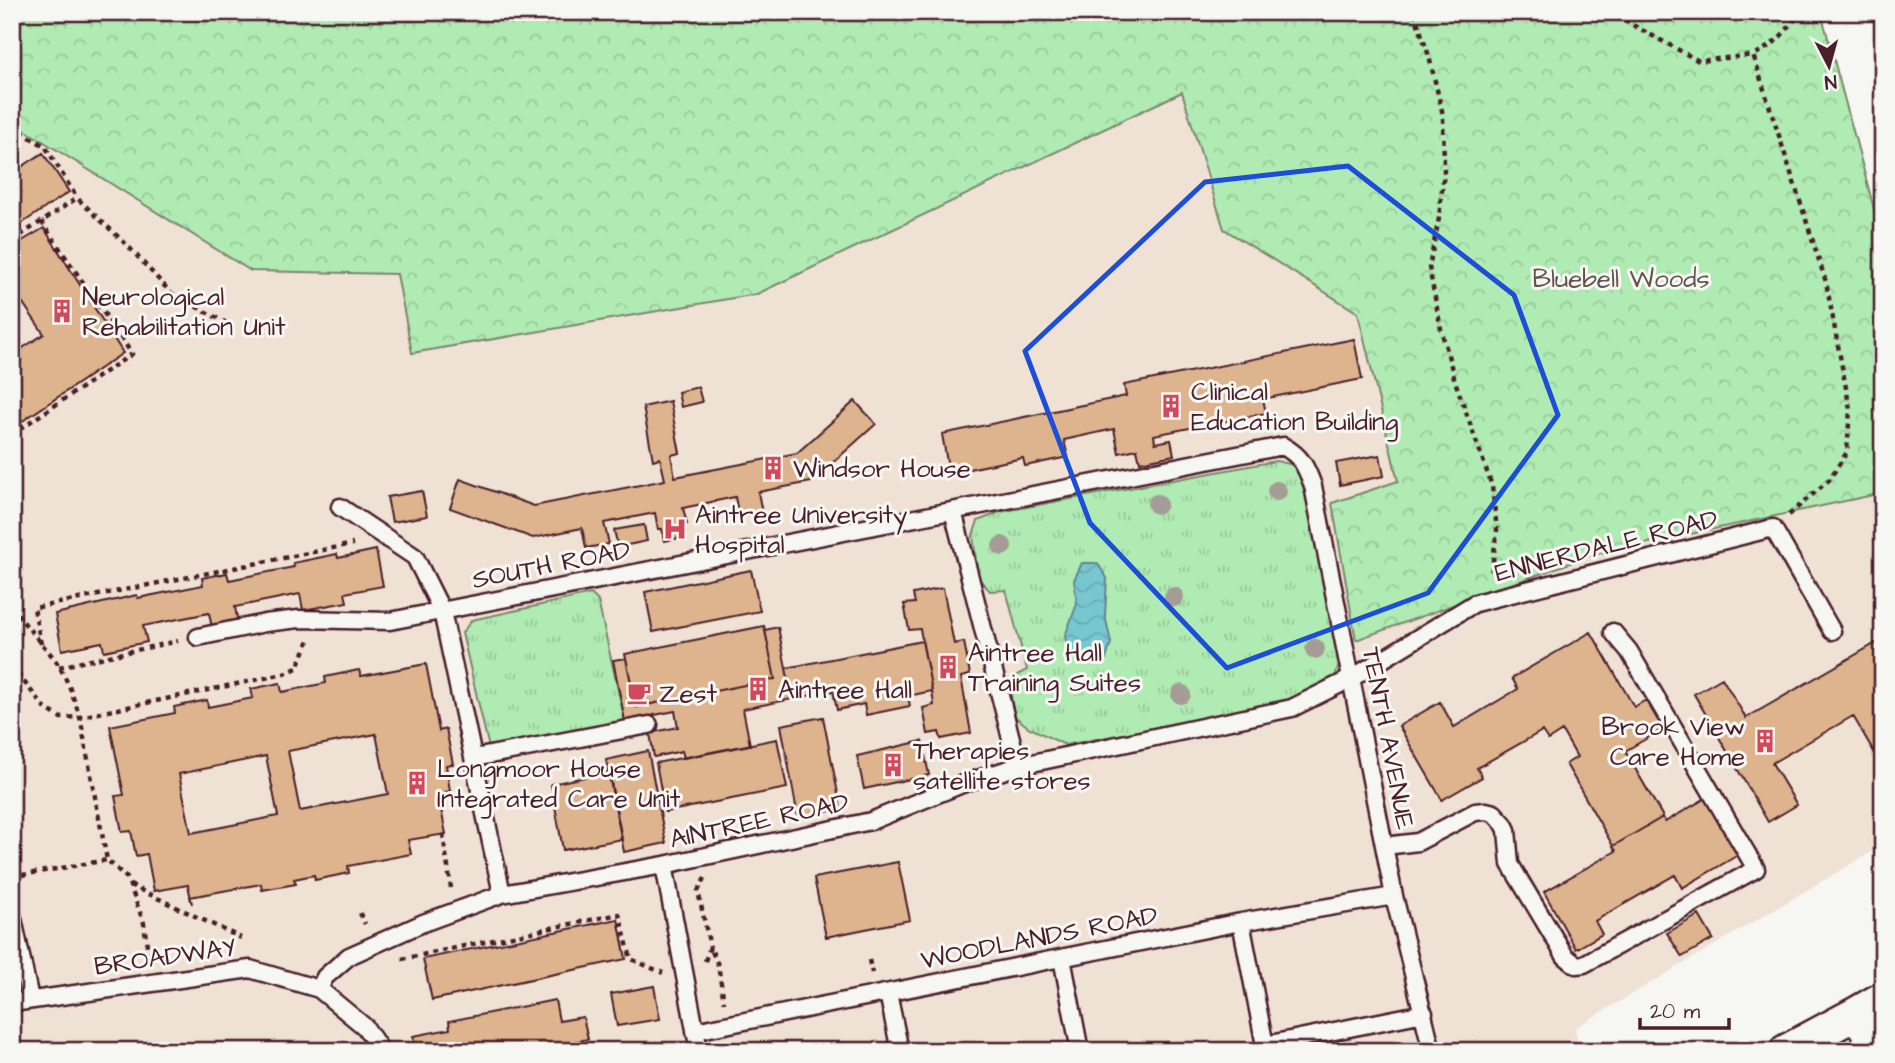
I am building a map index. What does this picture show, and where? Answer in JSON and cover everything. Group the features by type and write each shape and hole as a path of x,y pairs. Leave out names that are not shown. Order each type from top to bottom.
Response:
{"street":[{"path":"1786,1051 1870,1005 1879,1051"}],"lane":[{"name":"SOUTH ROAD","path":"198,637 265,623 317,619 390,621 1283,446"},
{"name":"TENTH AVENUE","path":"1283,446 1306,463 1313,485 1394,896 1432,1051"},
{"path":"340,507 415,556 442,611 502,894"},
{"path":"953,511 1018,766"},
{"name":"ENNERDALE ROAD","path":"1352,678 1475,603 1773,528"},
{"path":"1773,528 1832,631"},
{"path":"1385,846 1418,842 1475,812 1494,813 1507,830 1510,864 1565,956 1576,965 1584,964 1756,869 1629,651 1613,632"},
{"name":"AINTREE ROAD","path":"319,989 325,977 349,957 423,923 502,894 664,865 871,821 962,784 1018,766 1292,708 1352,678"},
{"path":"474,758 649,725"},
{"path":"664,865 699,1051"},
{"name":"WOODLANDS ROAD","path":"695,1031 881,988 1062,958 1241,922 1394,896"},
{"path":"12,914 30,999"},
{"path":"1241,922 1266,1048 1424,1013"},
{"path":"1062,958 1080,1051"},
{"name":"BROADWAY","path":"12,1003 250,969 319,989 365,1027 381,1051"},
{"path":"881,988 900,1051"}],"path":[{"path":"1414,12 1429,57 1443,115 1444,172 1439,218 1429,267 1441,329 1469,426 1492,486 1497,530 1491,577 1475,603"},
{"path":"1606,12 1699,61 1753,55 1772,47 1799,12"},
{"path":"1753,55 1826,282 1850,409 1847,452 1829,480 1773,528"},
{"path":"12,127 45,146 77,198 127,245 171,293 232,326"},
{"path":"12,241 77,198"},
{"path":"12,435 132,354 41,221"},
{"path":"12,309 23,324"},
{"path":"41,645 34,608 386,538"},
{"path":"12,605 59,667 80,717 107,860 130,884 144,923 148,953 156,968"},
{"path":"12,655 16,672 45,708 61,718 80,717 284,674 297,668 317,619"},
{"path":"59,667 198,637"},
{"path":"443,834 452,895"},
{"path":"22,875 107,860"},
{"path":"707,874 698,891 710,947 718,965 726,1013"},
{"path":"130,884 241,938"},
{"path":"399,960 619,914 631,959 664,974"},
{"path":"703,968 710,947"},
{"path":"869,960 881,988"}],"highlighted area":[{"path":"1348,166 1514,295 1558,415 1428,593 1227,668 1090,523 1025,351 1205,182"}],"shaded area":[{"name":"Aintree University Hospital","path":"1171,57 1224,229 1358,312 1398,482 1356,639 1592,555 1883,493 1883,845 1575,1028 1579,1051 12,1051 12,122 251,271"}],"green space":[{"name":"Bluebell Woods","path":"12,12 1821,12 1883,242 1883,493 1592,555 1356,640 1332,503 1398,481 1358,313 1224,229 1182,92 757,294 412,353 397,274 251,271 12,122"},
{"path":"1276,461 1299,466 1310,507 1341,658 1334,680 1288,701 1065,745 1028,727 1012,714 1011,689 1017,675 1027,670 1006,590 990,591 978,578 973,535 978,521 1000,512"},
{"path":"591,594 598,601 625,721 489,748 462,633 472,620"}],"water":[{"path":"1082,563 1097,563 1107,578 1105,615 1111,643 1106,659 1086,661 1069,654 1065,636 1077,604 1074,580"}],"building":[{"path":"12,150 23,166 43,153 69,192 12,230"},
{"name":"Neurological Rehabilitation Unit","path":"44,228 123,353 12,428 12,355 44,334 12,287 12,247"},
{"name":"Clinical Education Building","path":"1354,339 1362,379 1263,399 1266,413 1154,435 1155,443 1171,440 1174,455 1140,462 1137,449 1119,453 1114,429 1064,440 1068,457 1025,466 1023,458 949,473 942,434 1126,396 1124,385"},
{"path":"698,387 702,402 681,407 678,392"},
{"name":"Windsor House","path":"670,401 680,453 671,455 675,477 797,453 855,401 876,424 811,482 758,492 762,513 739,517 735,497 683,508 687,524 683,525 685,537 664,541 655,513 604,523 609,544 586,548 582,528 533,538 450,508 460,479 534,506 665,480 660,458 653,460 643,407"},
{"path":"1380,455 1384,476 1340,485 1336,463"},
{"path":"422,491 427,516 392,522 387,497"},
{"path":"644,525 647,541 618,547 614,530"},
{"path":"376,550 383,586 345,593 347,602 303,610 300,594 235,607 238,623 212,628 209,613 143,626 147,642 104,651 102,642 62,650 55,614 137,595 138,598 203,585 202,578 227,573 229,580 294,567 293,563 337,554 338,558"},
{"path":"751,570 760,611 653,632 645,592"},
{"name":"Aintree Hall Training Suites","path":"943,588 954,644 964,642 970,675 961,677 971,733 941,739 939,732 928,734 923,708 934,705 932,691 920,629 909,630 904,604 915,603 913,594"},
{"path":"764,626 775,679 636,707 625,654"},
{"name":"Aintree Hall","path":"778,627 792,699 743,709 750,745 684,758 682,751 654,757 650,733 678,727 675,711 625,721 613,660 626,658 636,707 775,679 765,630"},
{"path":"1591,632 1634,707 1646,700 1663,729 1625,751 1663,817 1613,846 1566,764 1577,757 1562,731 1548,740 1542,731 1477,768 1482,777 1442,800 1399,726 1440,702 1454,727 1518,689 1512,678"},
{"name":"Brook View Care Home","path":"1883,639 1883,767 1853,716 1772,763 1797,805 1768,822 1694,694 1722,678 1746,718"},
{"path":"922,641 932,691 908,696 910,706 866,715 864,704 837,710 833,691 792,699 786,668"},
{"name":"Longmoor House Integrated Care Unit","path":"426,664 439,731 446,729 453,764 446,765 450,791 438,794 446,834 408,840 411,854 348,866 349,873 315,880 314,875 294,879 296,884 262,890 261,884 191,897 188,885 154,891 147,854 136,856 131,831 122,832 115,796 124,795 110,726 175,713 174,707 207,700 208,707 253,698 251,689 280,683 282,692 326,683 325,677 359,670 361,676","holes":["376,734 388,794 300,811 288,751","266,756 278,816 191,833 179,774"]},
{"path":"823,717 841,809 798,817 781,725"},
{"path":"777,739 787,788 665,812 656,763"},
{"name":"Therapies satellite stores","path":"922,741 929,775 864,789 857,756"},
{"path":"648,751 666,843 624,852 606,760"},
{"path":"609,772 622,839 563,850 551,784"},
{"path":"1706,798 1738,855 1682,888 1675,875 1595,921 1602,934 1576,949 1544,892 1616,851 1613,846 1663,817 1665,822"},
{"path":"898,862 910,920 826,937 814,878"},
{"path":"1699,915 1713,939 1682,957 1667,933"},
{"path":"618,919 626,959 432,1000 423,959"},
{"path":"654,986 660,1019 617,1026 611,994"},
{"path":"555,1000 559,1021 583,1017 588,1039 528,1051 416,1051 413,1036 450,1029 449,1021"},
{"path":"353,1042 355,1051 308,1051"}],"place":[{"name":"Neurological Rehabilitation Unit","path":"62,311"},
{"name":"Clinical Education Building","path":"1171,406"},
{"name":"Windsor House","path":"773,468"},
{"name":"Aintree University Hospital","path":"675,529"},
{"name":"Aintree Hall Training Suites","path":"948,667"},
{"name":"Aintree Hall","path":"758,689"},
{"name":"Zest","path":"639,693"},
{"name":"Brook View Care Home","path":"1765,741"},
{"name":"Therapies satellite stores","path":"893,765"},
{"name":"Longmoor House Integrated Care Unit","path":"417,783"}]}
